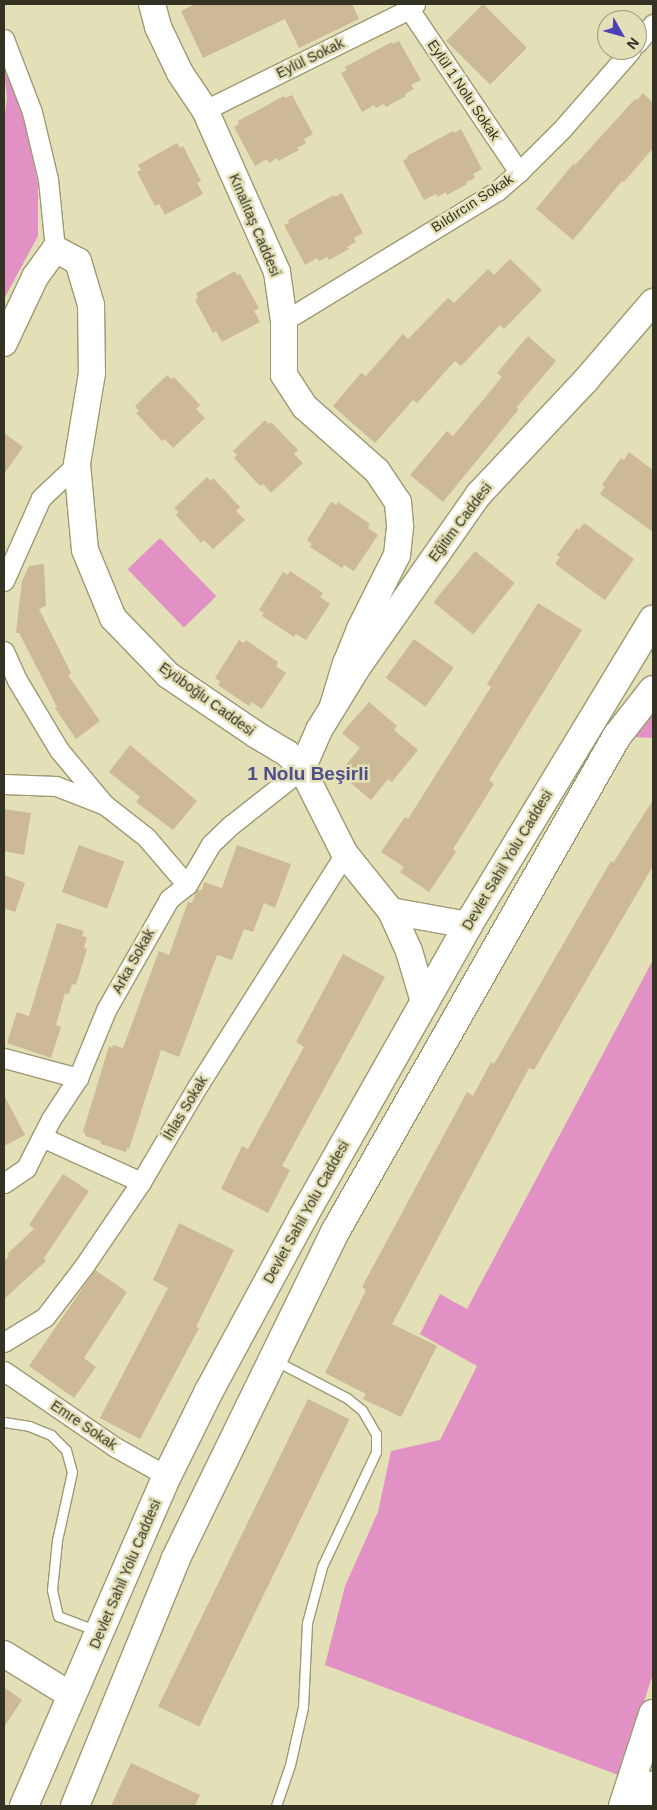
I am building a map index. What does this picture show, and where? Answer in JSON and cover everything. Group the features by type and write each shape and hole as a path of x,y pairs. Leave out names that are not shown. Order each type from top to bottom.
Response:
{"main road":[{"name":"Devlet Sahil Yolu Caddesi","path":"24,1806 167,1476 209,1391 303,1217 468,925 645,638 653,620"},
{"path":"75,1806 176,1558 335,1232 617,736 653,690"},
{"path":"624,1806 653,1714"},
{"path":"645,1806 653,1785"}],"street":[{"name":"Kınalıtaş Caddesi","path":"152,4 158,27 180,73 205,110 277,272 284,321 284,375 305,407 377,470 398,502 400,527 398,555 360,629 346,664 333,706"},
{"name":"Eylül Sokak","path":"205,110 412,6"},
{"name":"Eylül 1 Nolu Sokak","path":"412,6 519,172"},
{"path":"4,343 34,277 55,249 48,179 32,112 5,46"},
{"name":"Bıldırcın Sokak","path":"284,321 497,191 563,128 621,60"},
{"name":"Eyüboğlu Caddesi","path":"55,249 78,261 91,305 92,373 77,464 85,550 113,618 168,674 255,734 287,753 302,769 344,854 391,911 409,951 424,1002"},
{"name":"Eğitim Caddesi","path":"302,769 319,730 333,706 373,644 479,494 650,310"},
{"path":"4,581 41,498 77,464"},
{"path":"4,651 17,680 59,750 105,805 146,837 187,885"},
{"name":"Arka Sokak","path":"4,1183 26,1168 42,1137 78,1078 106,1010 169,899 187,885 211,844 230,825 302,769"},
{"path":"4,784 56,786 105,805"},
{"name":"İhlas Sokak","path":"4,1342 45,1317 142,1182 202,1079 344,854"},
{"path":"391,911 468,925"},
{"path":"4,1058 78,1078"},
{"path":"42,1137 142,1182"},
{"name":"Emre Sokak","path":"4,1371 115,1447 167,1476"},
{"path":"4,1654 72,1696"}],"lane":[{"path":"272,1359 347,1398 362,1410 376,1434 376,1452 322,1567 307,1623 303,1707 290,1765 276,1806"},
{"path":"4,1422 29,1426 51,1435 66,1450 72,1472 57,1540 52,1590 58,1616 99,1632"}],"shaded area":[{"path":"4,70 20,104 38,183 38,236 4,299 4,121 7,98"},
{"path":"160,538 216,596 184,628 128,569"},
{"path":"653,698 653,738 617,736"},
{"path":"653,960 653,1673 621,1776 325,1665 345,1586 378,1512 391,1451 440,1440 477,1366 420,1334 440,1294 467,1309"}],"building":[{"path":"195,4 352,4 359,19 299,48 285,19 203,58 181,11"},
{"path":"483,4 527,48 490,85 446,41"},
{"path":"399,41 421,80 411,85 414,89 405,94 406,96 386,107 384,104 376,108 374,105 362,112 341,73 347,70 345,67 392,42 393,44"},
{"path":"643,93 653,103 653,148 624,182 622,181 573,240 536,209 574,163 575,165 635,99 637,100"},
{"path":"292,95 313,134 304,139 306,143 297,148 299,150 278,161 277,158 269,163 267,159 255,166 234,127 239,124 238,121 284,96 285,98"},
{"path":"461,129 482,169 473,174 475,178 466,182 467,184 447,195 446,192 438,197 436,194 424,200 403,161 408,158 407,156 453,131 454,133"},
{"path":"177,143 180,148 183,146 201,181 197,183 203,194 165,215 159,204 155,206 137,172 141,170 138,165"},
{"path":"342,193 363,233 354,238 356,242 347,247 349,249 329,260 327,257 319,261 317,258 305,265 284,225 289,223 288,220 334,195 335,197"},
{"path":"510,259 542,290 504,329 500,325 461,366 455,361 417,403 413,400 375,443 333,406 361,373 366,376 403,334 408,339 448,298 454,303 488,269 494,275"},
{"path":"235,271 237,275 240,274 259,308 254,311 260,322 222,342 216,331 213,333 195,300 198,298 196,293"},
{"path":"528,336 556,361 516,408 519,409 443,502 410,475 447,431 453,436 502,377 497,373"},
{"path":"167,375 171,379 174,377 200,405 196,409 205,418 173,448 165,439 162,441 136,413 139,411 135,406"},
{"path":"265,420 269,424 271,422 298,450 294,454 303,463 271,493 263,484 260,486 234,458 237,455 233,451"},
{"path":"4,433 23,447 4,474"},
{"path":"629,452 653,470 653,532 600,494 605,487 602,485 621,458 624,460"},
{"path":"207,477 211,481 213,478 240,507 236,511 245,520 213,549 204,540 201,543 176,515 179,512 174,508"},
{"path":"331,502 336,505 338,502 370,524 368,528 378,535 354,571 344,565 342,568 310,547 312,544 307,540"},
{"path":"584,523 634,559 605,600 555,564 560,557 557,555 577,528 579,530"},
{"path":"475,551 515,583 473,634 433,602"},
{"path":"44,564 46,606 39,609 71,673 68,675 100,721 76,739 55,708 57,707 19,633 16,633 22,581 29,566"},
{"path":"290,571 323,593 320,597 330,604 306,640 296,634 294,637 262,616 264,613 259,610 283,572 288,575"},
{"path":"538,603 582,630 489,780 494,784 453,849 456,852 429,892 400,872 404,867 381,852 405,817 408,819 491,687 487,684"},
{"path":"414,639 454,668 425,707 386,678"},
{"path":"239,640 244,643 246,640 278,662 276,666 286,673 262,709 252,702 249,706 218,685 220,681 215,678"},
{"path":"369,702 397,726 394,730 418,750 392,782 388,779 371,800 339,773 360,748 342,733"},
{"path":"130,745 197,801 173,830 136,802 140,797 109,772"},
{"path":"653,800 653,866 534,1070 529,1068 392,1324 437,1346 401,1417 363,1399 366,1394 325,1373 366,1290 362,1287 467,1092 473,1096 491,1062 494,1064 611,861 613,863"},
{"path":"4,809 31,813 24,855 4,851"},
{"path":"79,845 124,861 107,908 62,892"},
{"path":"237,845 291,864 275,908 264,903 253,932 244,929 232,960 217,955 179,1057 161,1050 129,1149 127,1148 126,1152 101,1144 101,1141 85,1136 83,1132 109,1046 112,1048 113,1045 123,1048 159,951 169,955 188,902 192,903 197,890 202,890 204,882 222,888"},
{"path":"4,875 25,883 15,912 4,908"},
{"path":"57,923 84,931 82,936 87,937 84,948 87,949 76,985 72,984 69,994 65,993 56,1025 61,1027 51,1058 7,1043 17,1012 29,1016"},
{"path":"343,954 385,977 282,1166 290,1170 268,1213 221,1189 242,1146 248,1149 304,1047 296,1042"},
{"path":"4,1095 25,1135 4,1146"},
{"path":"63,1174 89,1191 44,1258 46,1261 4,1299 4,1261 9,1256 7,1254 34,1229 29,1225"},
{"path":"179,1223 234,1250 196,1327 199,1328 140,1439 100,1418 168,1288 153,1280"},
{"path":"95,1270 127,1292 84,1358 96,1367 74,1398 29,1366"},
{"path":"308,1399 349,1419 199,1727 158,1706"},
{"path":"4,1687 22,1700 4,1727"},
{"path":"131,1763 200,1795 195,1806 111,1806"}],"district":[{"name":"1 Nolu Beşirli","path":"308,774"}]}
